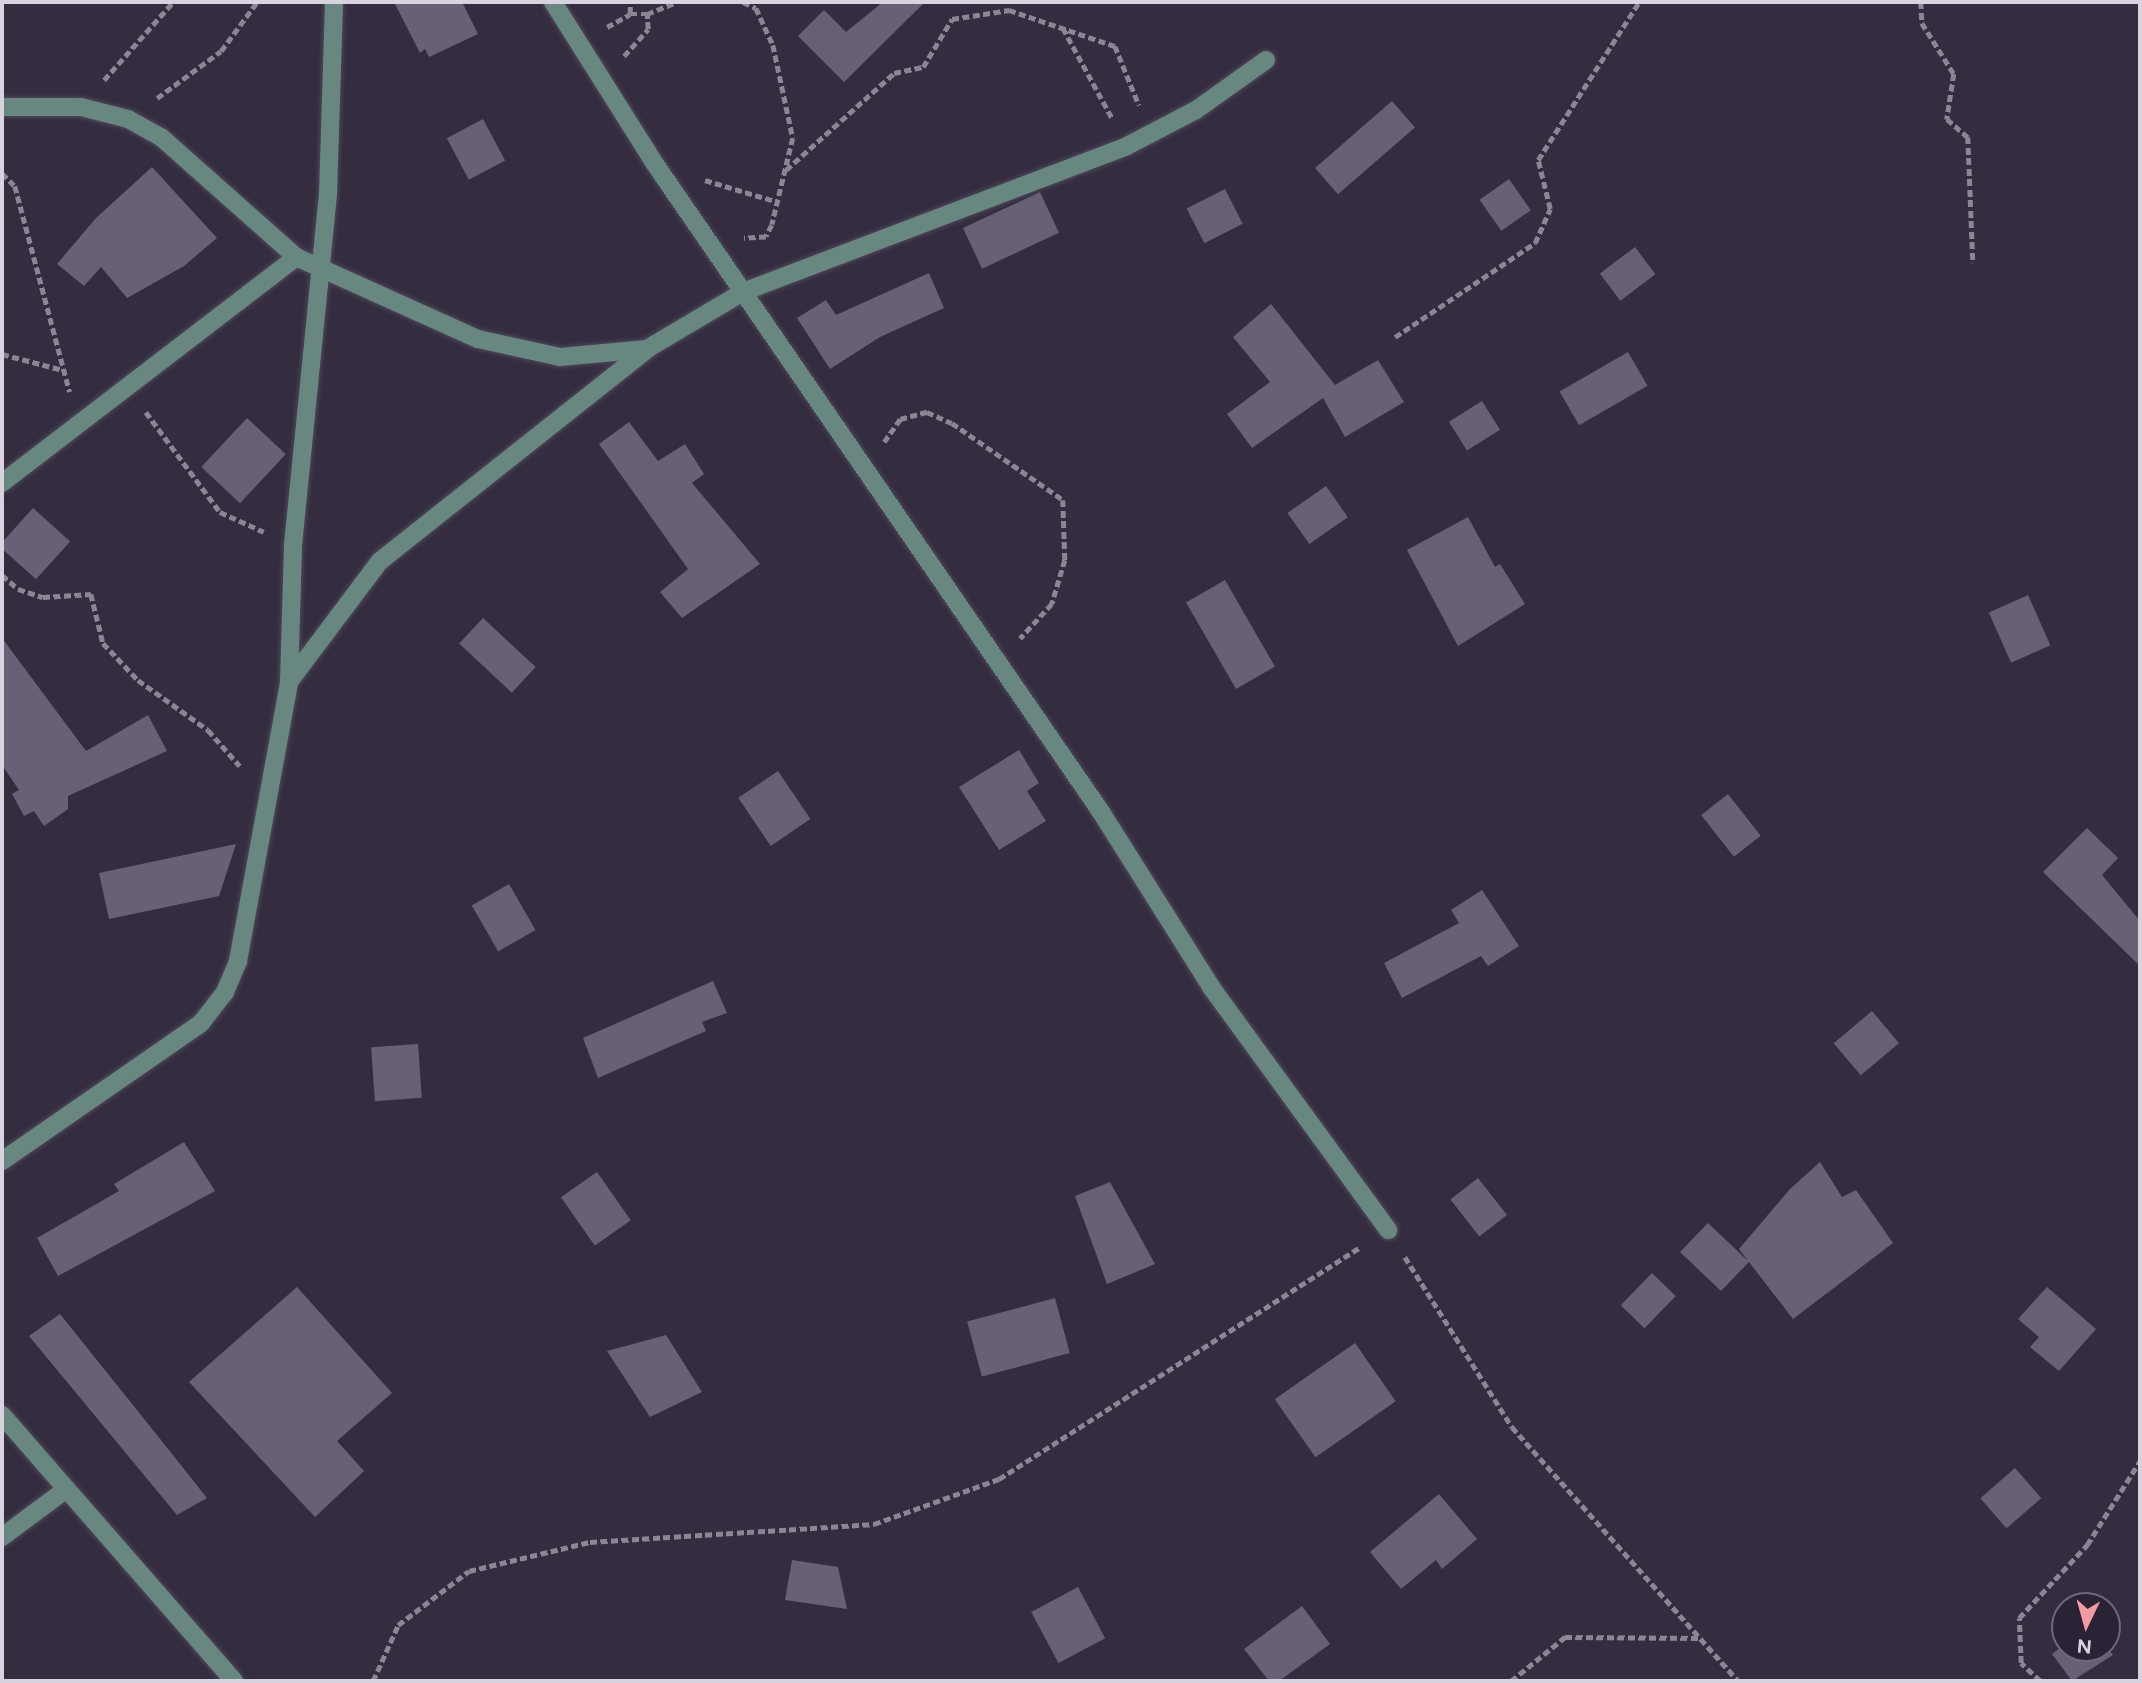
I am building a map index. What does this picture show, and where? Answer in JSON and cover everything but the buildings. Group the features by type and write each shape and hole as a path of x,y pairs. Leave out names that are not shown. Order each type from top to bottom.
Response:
{"street":[{"path":"2,1161 201,1023 225,992 238,961 289,682 292,545 320,269 334,2"},
{"path":"553,2 705,239 840,430 983,644 1101,812 1211,987 1388,1230"},
{"path":"289,682 380,561 647,349 743,292 1152,135 1266,60"},
{"path":"2,107 81,107 128,119 162,138 296,257 478,339 520,352 560,357 647,349"},
{"path":"2,483 78,419 127,386 296,257"},
{"path":"2,1415 64,1491 234,1681"},
{"path":"2,1537 64,1491"}],"path":[{"path":"81,107 173,2"},
{"path":"128,119 221,51 257,2"},
{"path":"630,2 630,14"},
{"path":"647,14 648,29 626,55 592,62 597,38 630,14 647,14 676,2"},
{"path":"705,239 766,237 778,202 793,138 787,92 756,8 743,2"},
{"path":"1395,337 1535,243 1550,209 1538,160 1639,2"},
{"path":"1921,2 1922,23 1954,74 1947,118 1968,137 1973,263"},
{"path":"786,170 894,73 923,67 952,19 1009,10 1115,47 1152,135"},
{"path":"1063,28 1098,86 1125,147"},
{"path":"655,164 778,202"},
{"path":"2,173 15,186 78,419"},
{"path":"2,354 63,370"},
{"path":"127,386 220,512 292,545"},
{"path":"840,430 883,443 900,419 927,412 952,423 1063,500 1065,560 1052,604 1026,638 983,644"},
{"path":"2,575 18,589 43,597 91,594 103,643 138,680 208,730 267,795"},
{"path":"373,1681 398,1625 468,1571 590,1542 874,1524 999,1479 1388,1230 1512,1427 1738,1681"},
{"path":"2040,1681 2021,1662 2019,1618 2087,1545 2140,1461"},
{"path":"1511,1681 1565,1637 1702,1638"}]}
